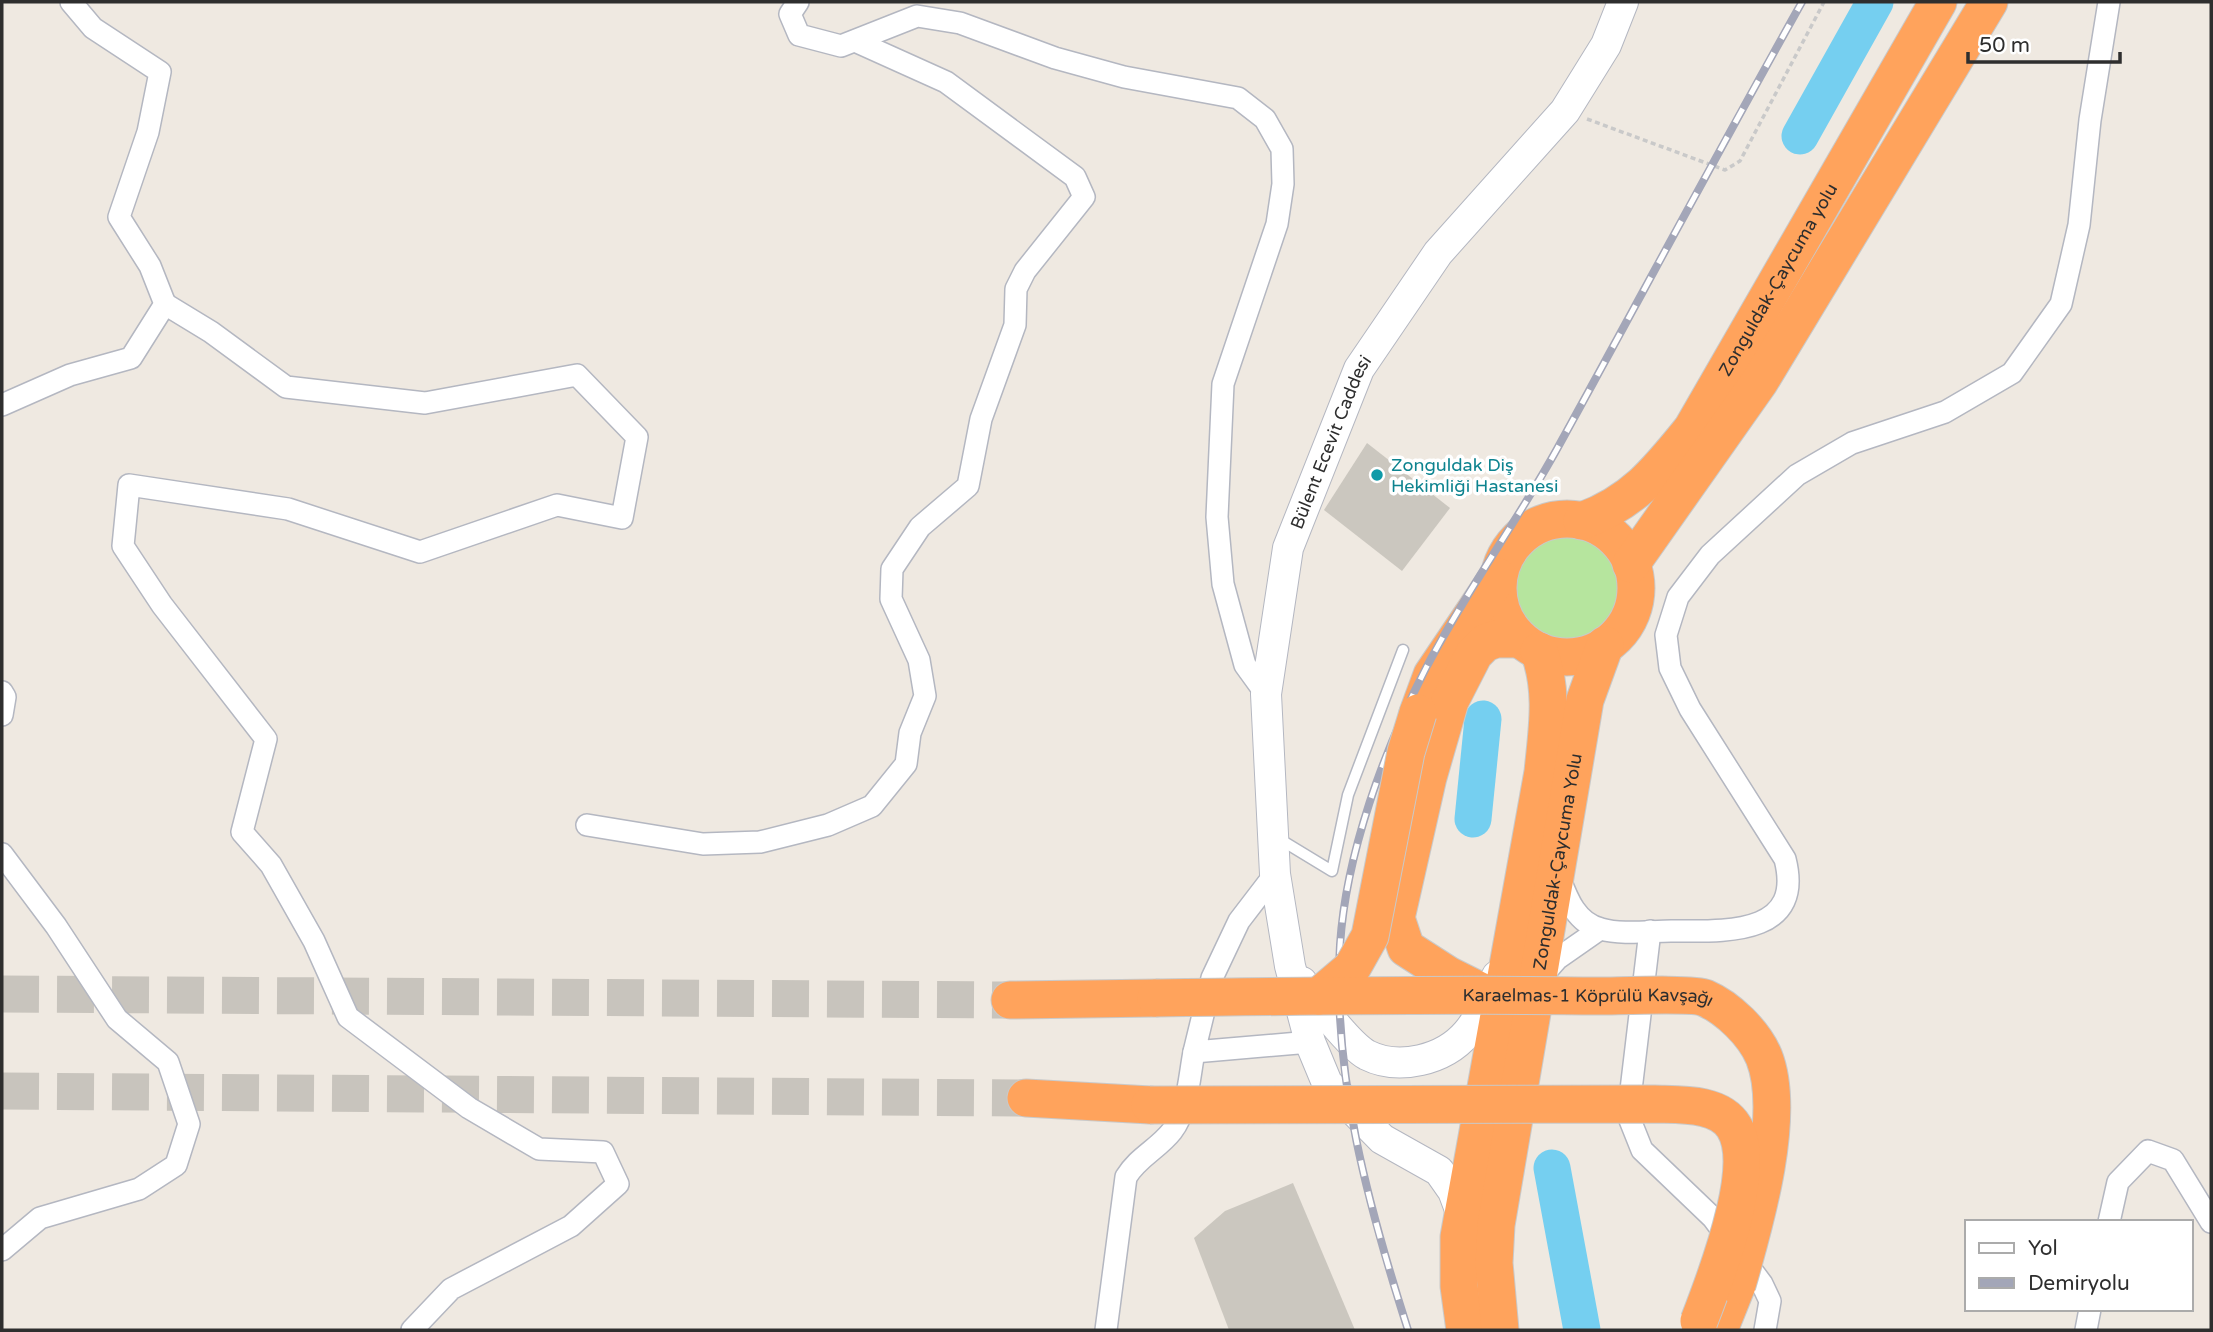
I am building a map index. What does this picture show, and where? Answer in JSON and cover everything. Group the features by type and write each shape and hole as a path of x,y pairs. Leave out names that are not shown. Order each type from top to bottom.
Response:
{"highway":[{"name":"Zonguldak-Çaycuma yolu","path":"1582,521 1609,511 1629,499 1658,471 1692,429 1938,2"},
{"path":"1631,564 1760,381 1989,2"},
{"path":"1319,996 1352,968 1370,936 1405,752 1434,707 1474,654 1485,643 1496,639 1530,645 1561,657 1573,656 1605,645 1622,630 1633,609 1636,587 1631,564 1620,544 1603,529 1582,521 1560,519 1538,525 1520,537 1506,555 1499,577 1439,664 1434,707 1428,777 1396,918 1406,948 1448,975 1486,994"},
{"path":"1499,577 1499,599 1506,621 1530,645"},
{"name":"Zonguldak-Çaycuma Yolu","path":"1465,1330 1459,1286 1462,1215 1543,772 1549,713 1548,677 1530,645"},
{"name":"Zonguldak-Çaycuma Yolu","path":"1500,1330 1494,1263 1496,1225 1585,700 1605,645"},
{"name":"Karaelmas-1 Köprülü Kavşağı","path":"1010,1000 1486,994 1703,997 1740,1022 1764,1057 1772,1108 1765,1172 1755,1222 1737,1285 1701,1328"},
{"path":"1026,1098 1150,1105 1654,1104 1694,1105 1713,1110 1734,1127 1741,1156 1737,1202 1701,1328"},
{"path":"1494,1263 1519,1330"}],"main road":[{"name":"Bülent Ecevit Caddesi","path":"1462,1215 1453,1191 1439,1171 1382,1139 1327,1083 1310,1042 1290,966 1275,874 1266,694 1288,548 1359,369 1438,253 1565,111 1606,45 1623,2"},
{"path":"1290,966 1318,1006 1366,1054 1392,1062 1417,1062 1440,1053 1465,1036 1478,1019 1511,943"}],"street":[{"path":"71,2 93,28 160,72 148,132 120,217 150,266 165,304 211,332 286,387 425,403 577,375 637,437 622,518 557,505 420,552 288,509 128,485 123,546 162,605 266,739 242,832 271,865 314,941 348,1017 469,1108 539,1149 603,1152 618,1184 571,1226 451,1289 412,1330"},
{"path":"798,2 790,14 799,35 841,46 917,16 960,23 1055,58 1124,77 1238,99 1265,119 1282,149 1283,184 1276,224 1223,383 1217,517 1223,584 1245,665 1266,694"},
{"path":"1556,869 1569,901 1579,917 1600,929 1728,931 1750,928 1771,918 1782,902 1790,880 1785,859 1690,709 1670,668 1666,635 1678,597 1710,555 1797,475 1852,443 1945,412 2012,373 2061,304 2080,225 2090,120 2109,2"},
{"path":"587,825 703,844 760,842 828,825 872,806 906,764 910,733 925,696 919,660 891,599 892,569 920,527 968,486 981,419 1015,325 1016,289 1025,271 1084,197 1075,177 946,82 856,41"},
{"path":"2,405 70,375 131,358 165,304"},
{"path":"2,692 5,697 2,715"},
{"path":"2,854 56,926 117,1019 168,1062 189,1124 176,1165 139,1189 40,1218 2,1250"},
{"path":"1107,1330 1126,1177 1136,1161 1156,1147 1182,1115 1212,978 1239,921 1275,874"},
{"path":"1537,981 1557,959 1600,929"},
{"path":"1650,931 1628,1115 1632,1132 1642,1150 1713,1218 1762,1284 1770,1301 1765,1330"},
{"path":"1194,1052 1310,1042"},
{"path":"2109,1220 2118,1182 2148,1151 2173,1160 2211,1222"},
{"path":"2086,1330 2090,1311"}],"lane":[{"path":"1271,834 1332,871 1348,795 1403,650"}],"path":[{"path":"1565,111 1725,170 1740,161 1824,2"}],"green space":[{"path":"1567,525 1591,529 1612,543 1626,564 1630,588 1626,612 1612,633 1591,647 1567,651 1543,647 1522,633 1508,612 1504,588 1508,564 1522,543 1543,529"}],"building":[{"name":"Zonguldak Diş Hekimliği Hastanesi","path":"1367,443 1450,508 1402,571 1324,510"},
{"path":"1293,1183 1355,1330 1229,1330 1194,1238 1225,1211"}],"waterway":[{"path":"1800,136 1875,2"},
{"path":"1473,819 1483,719"},
{"path":"1552,1168 1582,1330"}],"tunnel":[{"path":"2,994 1010,1000"},
{"path":"2,1091 1026,1098"}],"railway":[{"path":"1408,1330 1367,1189 1356,1140 1342,1043 1340,945 1350,874 1359,839 1382,767 1426,668 1557,449 1802,2"}],"place":[{"name":"Zonguldak Diş Hekimliği Hastanesi","path":"1377,475"}]}
